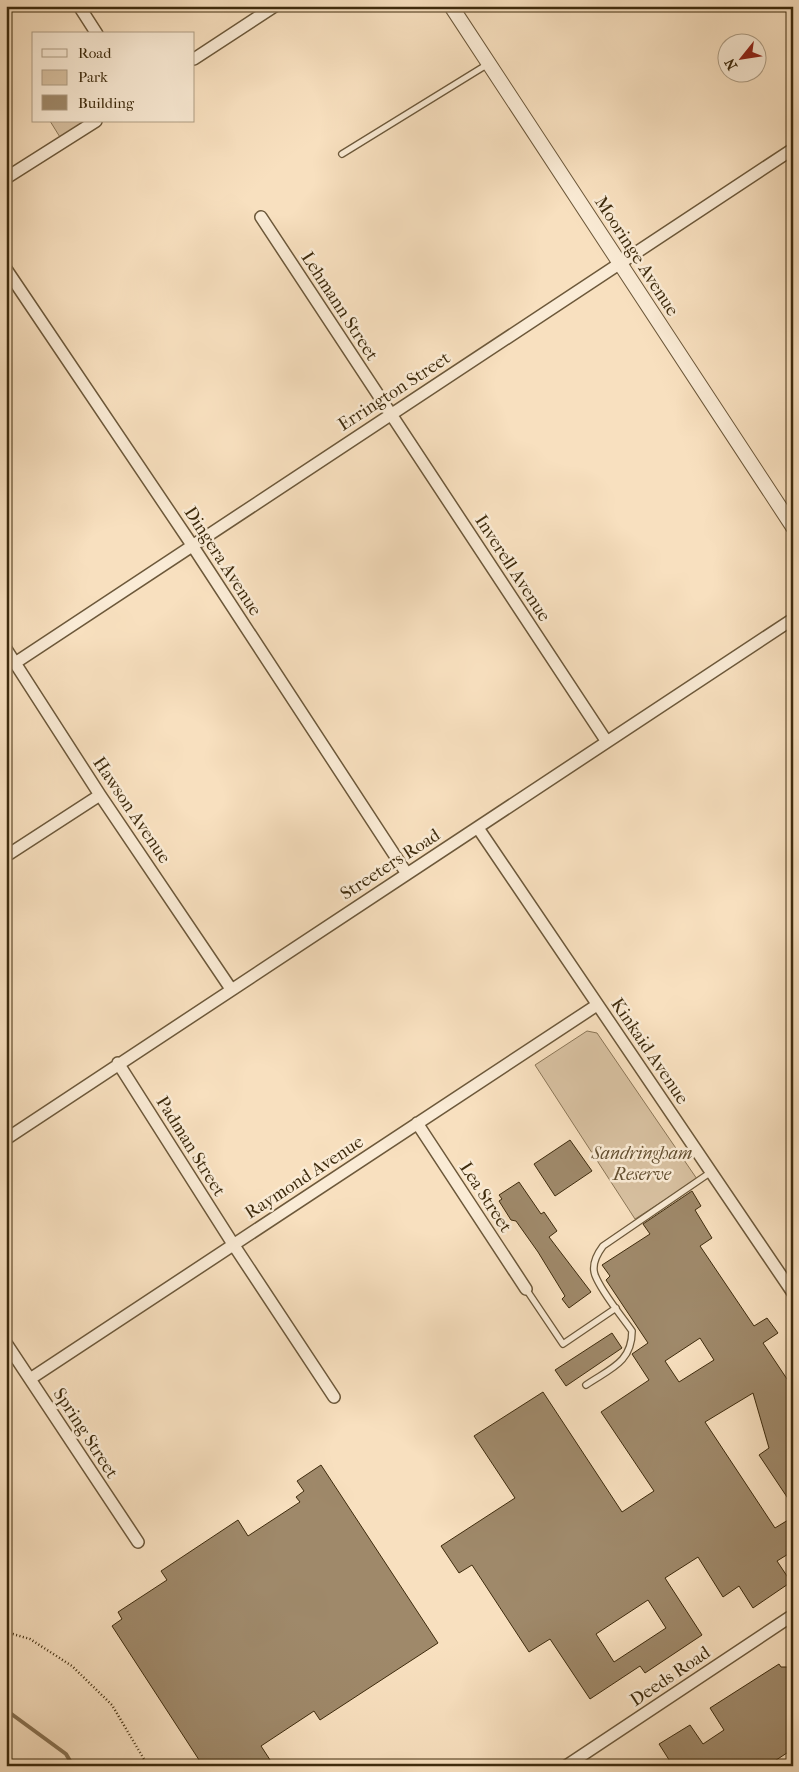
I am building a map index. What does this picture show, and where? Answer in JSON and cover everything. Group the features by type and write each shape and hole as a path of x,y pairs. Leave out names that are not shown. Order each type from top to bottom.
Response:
{"street":[{"path":"79,6 96,32"},
{"path":"195,58 275,6"},
{"name":"Mooringe Avenue","path":"451,6 793,527"},
{"path":"6,178 94,122"},
{"name":"Errington Street","path":"15,663 793,149"},
{"name":"Lehmann Street","path":"261,217 391,414"},
{"name":"Dingera Avenue","path":"6,269 192,545 406,874"},
{"name":"Inverell Avenue","path":"391,414 607,742"},
{"name":"Streeters Road","path":"6,1139 118,1063 478,828 793,619"},
{"name":"Hawson Avenue","path":"6,650 231,989"},
{"path":"6,856 100,794"},
{"name":"Kinkaid Avenue","path":"478,828 793,1293"},
{"name":"Raymond Avenue","path":"30,1379 597,1004"},
{"name":"Padman Street","path":"118,1063 233,1244 334,1397"},
{"name":"Lea Street","path":"417,1123 526,1289"},
{"name":"Spring Street","path":"6,1343 138,1542"},
{"name":"Deeds Road","path":"566,1766 793,1615"}],"lane":[{"path":"342,154 488,64"},
{"path":"586,1385 626,1358 630,1347 632,1331 595,1274 595,1258 598,1252 603,1246 711,1172"},
{"path":"526,1289 563,1344 616,1308"}],"path":[{"path":"6,1632 30,1639 72,1666 112,1705 148,1766"}],"green space":[{"path":"51,122 94,122 63,142"},
{"name":"Sandringham Reserve","path":"587,1031 597,1033 697,1179 635,1219 535,1065"}],"building":[{"path":"570,1140 592,1171 555,1196 534,1164"},
{"path":"519,1182 541,1214 544,1212 557,1231 549,1237 591,1292 569,1308 562,1299 565,1296 538,1252 516,1221 511,1220 499,1201 502,1199 499,1195"},
{"path":"692,1191 701,1206 695,1210 712,1238 700,1246 754,1326 767,1318 778,1333 763,1343 793,1388 793,1506 759,1455 769,1448 753,1393 705,1422 775,1528 793,1517 793,1551 777,1561 791,1582 753,1608 739,1586 723,1597 698,1557 665,1578 702,1635 645,1673 640,1666 590,1699 550,1639 529,1652 472,1565 459,1573 441,1546 515,1498 474,1436 543,1392 622,1512 654,1491 601,1412 649,1380 632,1354 648,1343 606,1280 610,1276 602,1265 650,1234 643,1224","holes":["700,1338 714,1360 679,1382 665,1361","648,1600 666,1628 614,1662 596,1634"]},
{"path":"612,1333 622,1348 566,1386 555,1370"},
{"path":"321,1465 438,1643 320,1720 314,1711 261,1746 274,1766 203,1766 112,1626 122,1619 118,1612 167,1580 161,1571 238,1520 248,1536 300,1502 296,1497 304,1491 297,1481"},
{"path":"779,1664 781,1667 793,1667 793,1749 767,1766 673,1766 659,1744 690,1725 703,1744 724,1730 710,1708"}],"waterway":[{"path":"6,1710 66,1754 73,1766"}]}
